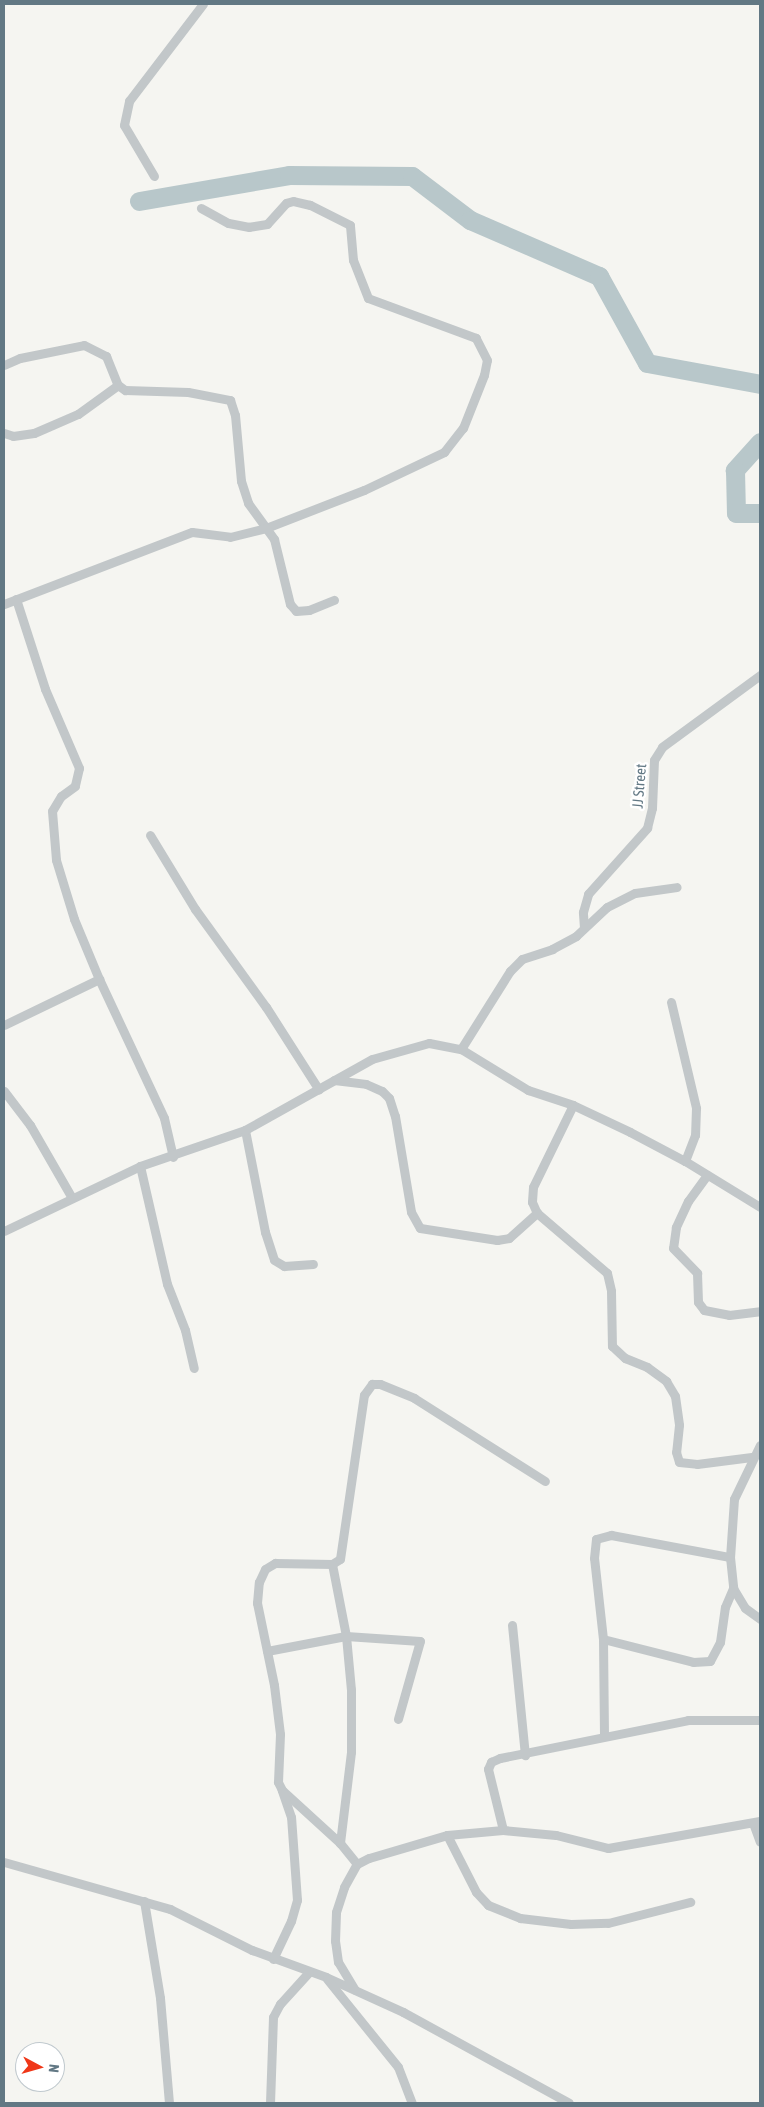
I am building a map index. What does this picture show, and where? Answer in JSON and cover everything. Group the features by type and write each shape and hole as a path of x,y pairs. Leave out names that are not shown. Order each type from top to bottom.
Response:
{"street":[{"path":"154,176 124,125 129,101 203,4"},
{"path":"4,604 192,532 230,537 266,528 364,490 444,452 470,415 487,360 480,343 466,332 368,298 353,260 350,225 293,201 286,203 267,224 248,227 228,223 201,208"},
{"path":"4,365 20,358 84,345 106,356 118,385 125,390 188,392 230,400 235,415 241,481 248,503 274,540 290,604 296,611 309,610 334,600"},
{"path":"4,433 13,436 34,433 78,414 118,385"},
{"path":"16,599 45,689 79,768 75,786 54,804 52,838 56,860 74,920 99,979 164,1118 173,1157"},
{"name":"JJ Street","path":"584,928 583,912 588,894 647,828 652,808 654,760 662,747 760,675"},
{"path":"150,835 195,909 266,1007 319,1090"},
{"path":"461,1049 510,971 522,959 552,950 584,928 607,907 635,893 677,887"},
{"path":"4,1025 99,979"},
{"path":"671,1002 696,1108 695,1135 685,1160"},
{"path":"4,1231 140,1166 173,1157 245,1130 372,1059 429,1043 461,1049 528,1090 572,1105 685,1160 760,1207"},
{"path":"333,1080 366,1084 382,1090 389,1098 395,1116 411,1212 420,1228 497,1240 510,1238 537,1213"},
{"path":"4,1091 30,1125 72,1198"},
{"path":"572,1105 533,1188 532,1202 537,1213 607,1273 612,1346 625,1358 647,1367 666,1381 675,1396 679,1462 697,1464 752,1457"},
{"path":"245,1130 265,1232 274,1260 284,1266 313,1264"},
{"path":"140,1166 166,1284 185,1330 194,1368"},
{"path":"707,1175 684,1210 676,1227 673,1248 697,1273 698,1302 704,1310 729,1315 760,1311"},
{"path":"273,1959 292,1921 297,1900 291,1817 282,1790 277,1762 280,1734 267,1651 257,1603 259,1582 265,1569 284,1563 332,1564 340,1559 344,1544 364,1395 372,1384 380,1384 414,1398 545,1481"},
{"path":"760,1444 752,1457 734,1499 730,1557 733,1588 745,1608 760,1619"},
{"path":"604,1736 603,1638 594,1558 596,1538 611,1535 730,1557"},
{"path":"332,1564 346,1636 351,1690 351,1752 340,1843"},
{"path":"603,1638 693,1662 710,1661 720,1642 725,1607 733,1588"},
{"path":"512,1625 525,1755"},
{"path":"267,1651 346,1636 420,1641 398,1719"},
{"path":"503,1830 488,1769 492,1762 500,1758 525,1755 604,1736 688,1720 760,1720"},
{"path":"282,1790 340,1843 357,1864"},
{"path":"355,1990 338,1962 335,1941 336,1912 344,1887 357,1864 447,1835 503,1830 556,1835 608,1848 757,1822 760,1842"},
{"path":"447,1835 476,1892 488,1905 520,1918 571,1924 608,1923 690,1902"},
{"path":"4,1862 144,1901 191,1918 273,1959 326,1977 412,2016 569,2103"},
{"path":"144,1901 160,1998 169,2103"},
{"path":"270,2103 273,2018 280,2004 309,1972"},
{"path":"326,1977 398,2067 412,2103"}],"waterway":[{"path":"139,201 289,175 412,176 470,220 599,276 647,363 760,384"},
{"path":"760,442 735,470 736,513 760,513"}]}
